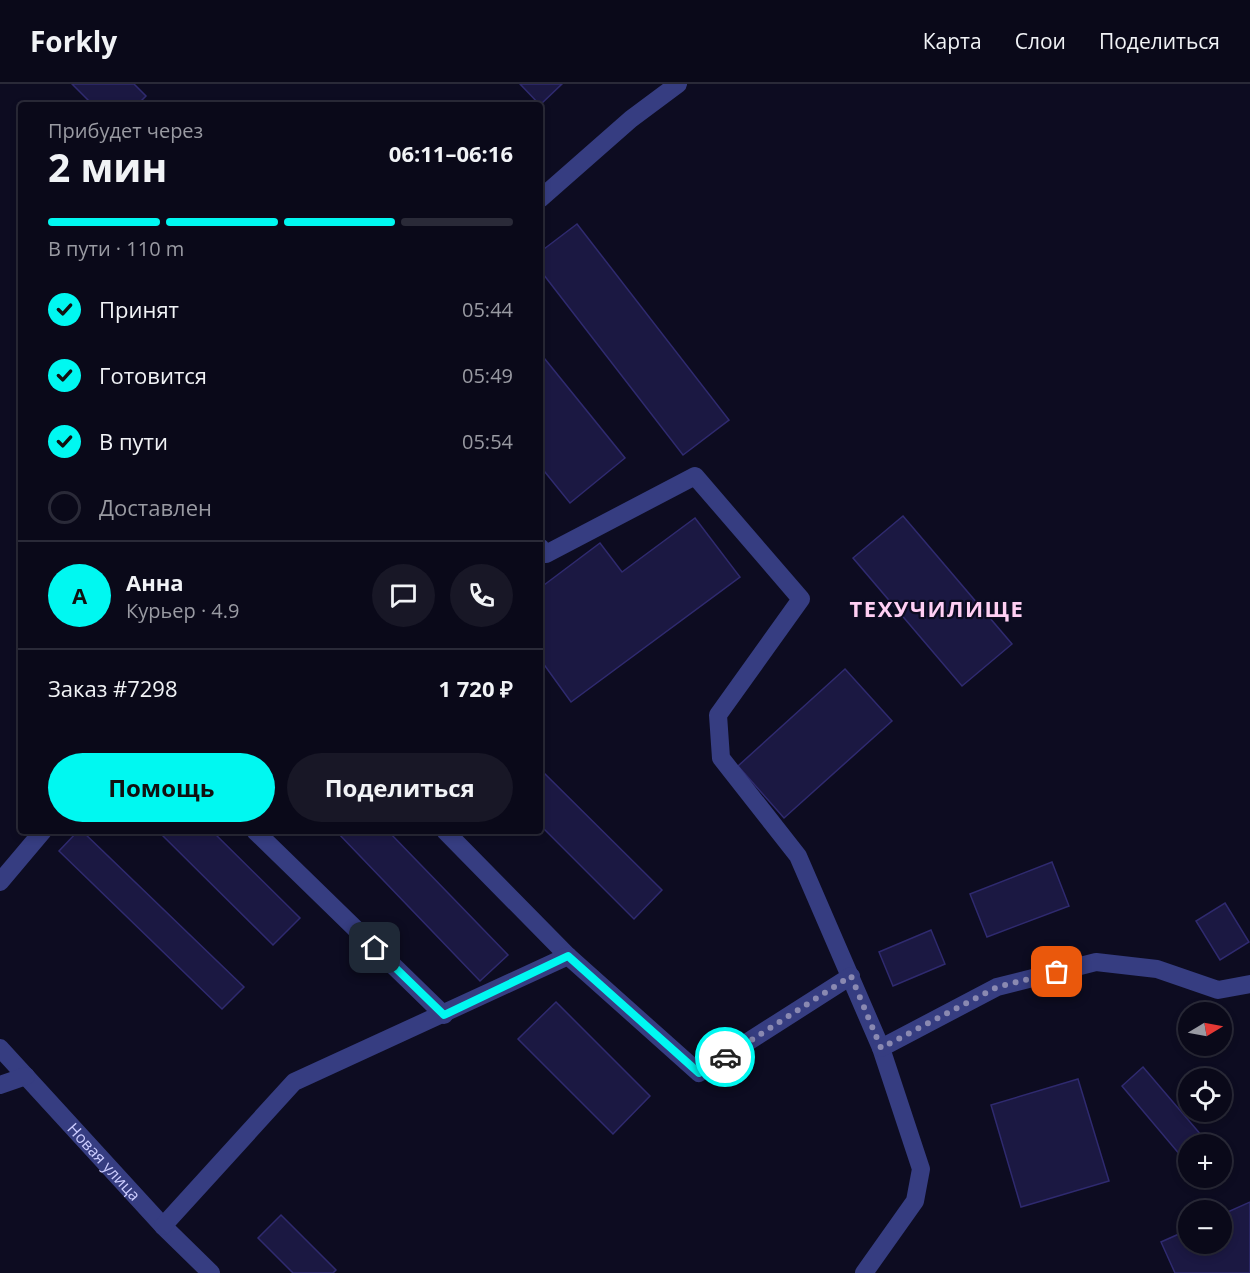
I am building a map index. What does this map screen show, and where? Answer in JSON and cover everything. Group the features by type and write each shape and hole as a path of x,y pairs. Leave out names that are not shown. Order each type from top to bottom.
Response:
{"street":[{"path":"543,196 631,119 678,84"},
{"path":"543,550 546,554 695,477 801,599 718,715 722,759 798,856 881,1048 921,1169 915,1201 864,1273"},
{"path":"0,882 40,834"},
{"path":"258,834 444,1015"},
{"path":"447,834 568,956 699,1073 851,976"},
{"path":"163,1226 294,1082 568,956"},
{"path":"881,1048 997,987 1096,962 1157,969 1218,990 1250,984"},
{"name":"Новая улица","path":"0,1048 163,1226 211,1273"},
{"path":"0,1085 26,1076"}],"building":[{"path":"72,84 134,84 146,96 140,102 90,102"},
{"path":"520,84 562,84 543,102 537,102"},
{"path":"577,224 729,420 683,455 543,274 543,250"},
{"path":"543,357 625,458 570,503 543,470"},
{"path":"903,516 1012,644 962,686 853,558"},
{"path":"695,518 740,577 571,702 543,663 543,586 600,543 622,572"},
{"path":"845,669 892,721 784,818 738,766"},
{"path":"543,772 662,890 634,919 543,828"},
{"path":"75,834 85,834 244,987 222,1009 59,851"},
{"path":"161,834 215,834 300,918 273,945"},
{"path":"339,834 391,834 508,955 480,981"},
{"path":"1052,862 1069,906 987,937 970,894"},
{"path":"1225,903 1249,942 1220,960 1196,921"},
{"path":"931,930 945,964 893,986 879,952"},
{"path":"556,1002 650,1096 613,1134 518,1039"},
{"path":"1143,1067 1178,1108 1178,1122 1190,1122 1200,1134 1178,1134 1178,1152 1122,1086"},
{"path":"1078,1079 1109,1181 1021,1207 991,1105"},
{"path":"1250,1202 1250,1273 1175,1273 1161,1242 1178,1234 1178,1254 1232,1254 1232,1210"},
{"path":"281,1215 336,1270 333,1273 293,1273 258,1238"}],"way so far":[{"path":"725,1057 851,976 881,1048 997,987 1057,972"}],"district":[{"name":"ТЕХУЧИЛИЩЕ","path":"937,608"}],"route":[{"path":"375,948 444,1015 568,956 699,1073 725,1057"}]}
